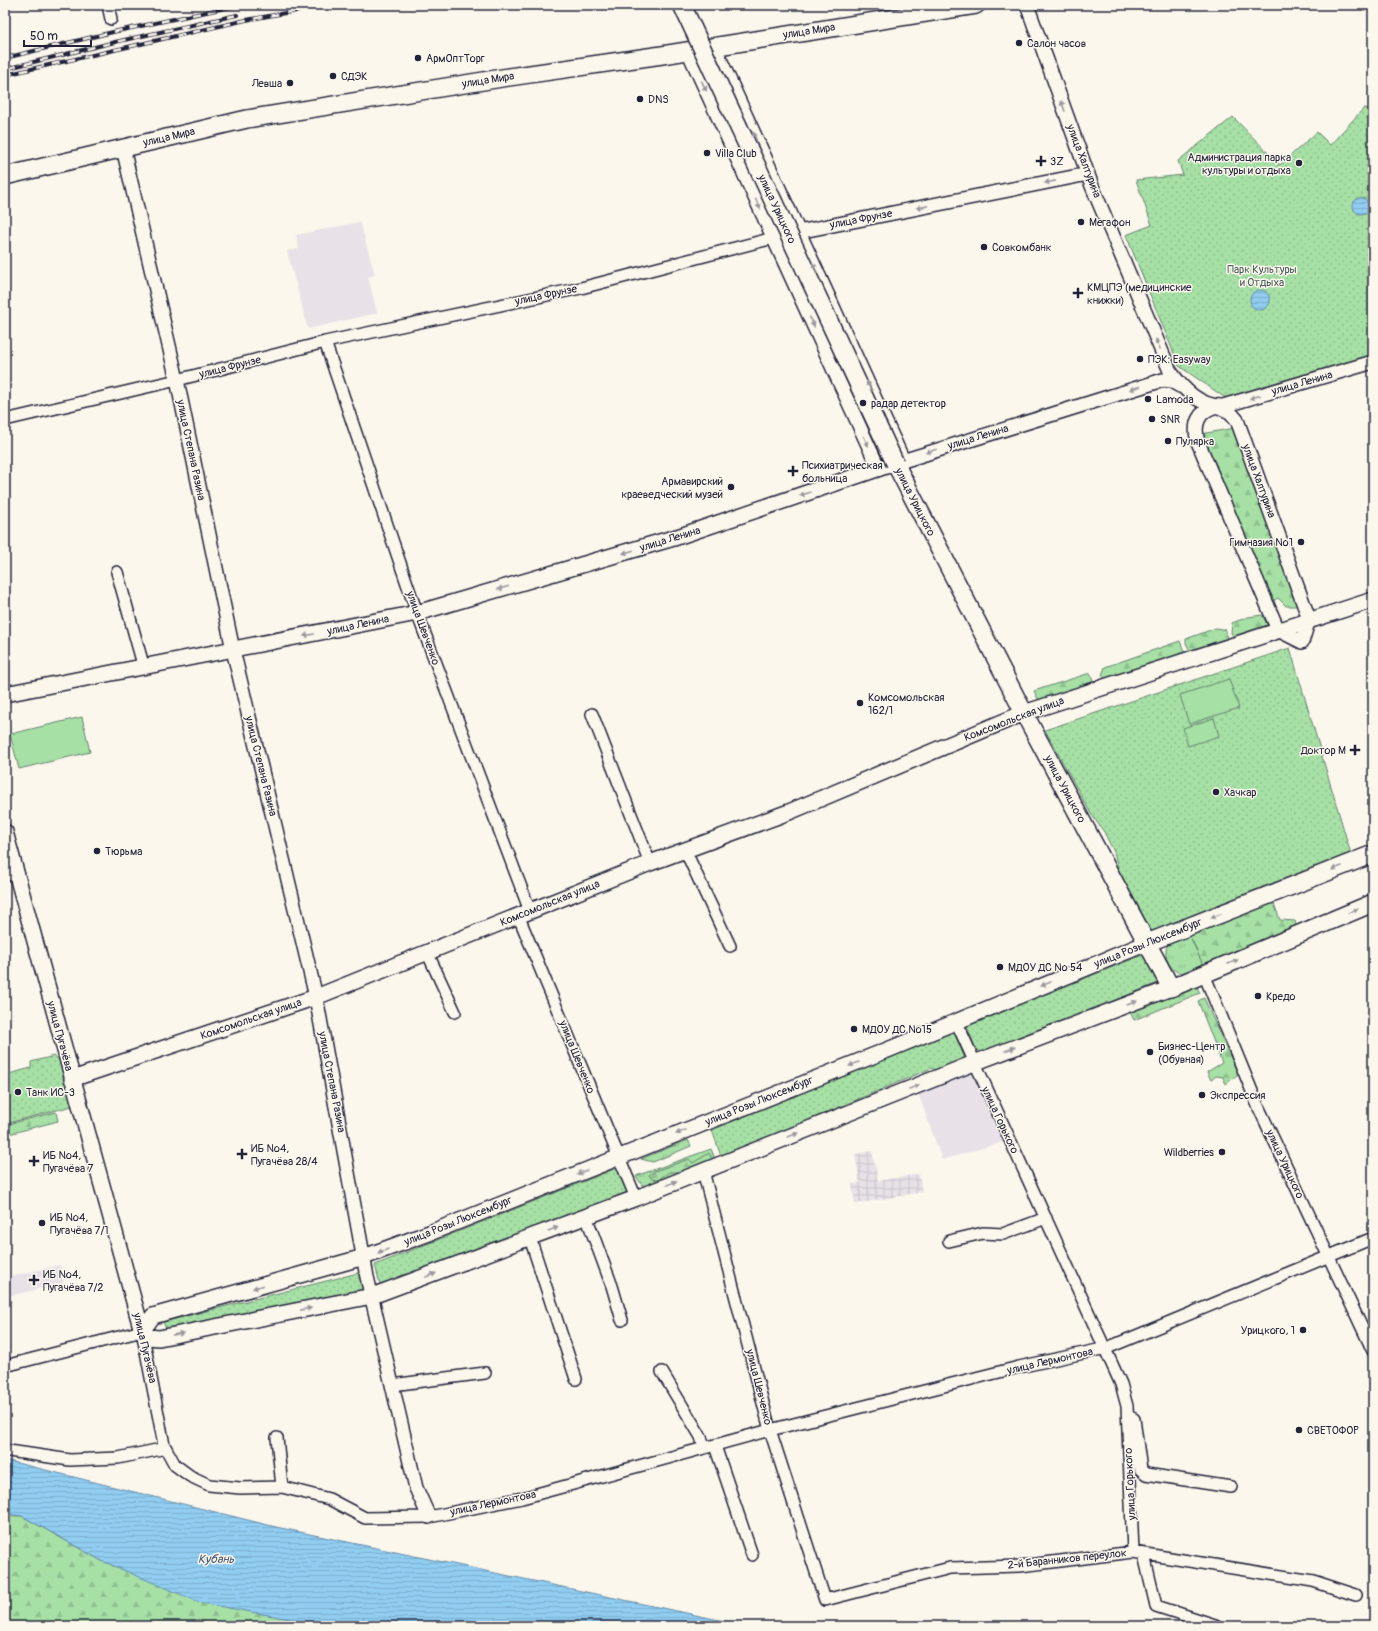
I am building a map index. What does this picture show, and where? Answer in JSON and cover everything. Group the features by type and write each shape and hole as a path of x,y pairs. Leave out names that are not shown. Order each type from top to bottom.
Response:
{"main road":[{"name":"улица Урицкого","path":"682,5 892,464 1171,988"},
{"name":"улица Мира","path":"5,176 247,119 976,5"},
{"name":"улица Ленина","path":"5,694 144,668 417,613 677,537 892,464"},
{"name":"Комсомольская улица","path":"72,1079 316,997 650,863 790,812 1024,713 1309,619 1373,600"},
{"name":"улица Пугачёва","path":"5,832 10,874 72,1079 142,1331"},
{"name":"улица Розы Люксембург","path":"142,1331 147,1322 154,1316 364,1257 618,1158 1147,943 1373,854"},
{"path":"142,1331 149,1337 159,1338 372,1296 636,1198 974,1063 1171,988 1373,903"}],"street":[{"path":"108,5 111,19"},
{"name":"улица Халтурина","path":"1027,5 1088,174 1170,371 1185,389 1202,402 1217,406 1230,412 1237,420 1309,619"},
{"name":"улица Урицкого","path":"714,46 798,232 892,464"},
{"name":"улица Урицкого","path":"688,50 774,238 892,464"},
{"name":"улица Степана Разина","path":"123,148 177,380 233,650 316,997 372,1296 416,1488 429,1517"},
{"name":"улица Фрунзе","path":"5,420 177,380 325,342 581,288 798,232 1088,174"},
{"name":"улица Шевченко","path":"325,342 417,613 524,913 618,1158 636,1198"},
{"name":"улица Ленина","path":"1231,405 1373,362"},
{"name":"улица Ленина","path":"892,464 1163,380 1170,381 1185,389"},
{"name":"улица Халтурина","path":"1217,406 1231,405"},
{"path":"1217,406 1202,412 1198,418 1195,430 1198,442 1278,630"},
{"path":"117,572 144,668"},
{"path":"592,714 650,863"},
{"path":"685,850 730,946"},
{"path":"427,952 455,1012"},
{"name":"улица Урицкого","path":"1204,974 1258,1106 1373,1351"},
{"name":"улица Горького","path":"956,1021 1106,1348 1121,1384 1126,1406 1139,1553 1156,1606 1218,1626"},
{"name":"улица Шевченко","path":"703,1171 770,1430 825,1600"},
{"path":"586,1216 607,1272 622,1320"},
{"path":"949,1241 983,1233 1003,1234 1046,1218"},
{"path":"530,1238 576,1379"},
{"name":"улица Лермонтова","path":"210,1485 240,1488 282,1487 329,1499 365,1518 429,1517 522,1498 770,1430 1019,1367 1106,1348 1373,1238"},
{"path":"5,1366 142,1331"},
{"name":"улица Пугачёва","path":"142,1331 166,1448 175,1465 190,1476 210,1485"},
{"path":"662,1372 700,1436 709,1447 752,1555"},
{"path":"392,1385 485,1373"},
{"name":"улица Горького","path":"1126,1415 1134,1419 1141,1470 1146,1474 1231,1487"},
{"path":"277,1438 282,1487"},
{"path":"9,1451 70,1460 118,1458 166,1448"},
{"name":"2-й Баранников переулок","path":"825,1600 950,1568 1020,1566 1139,1553 1313,1581 1356,1595"}],"shaded area":[{"path":"360,222 375,275 368,277 377,313 308,329 287,251 299,249 296,235"},
{"path":"976,1069 1010,1140 942,1160 918,1093"},
{"path":"872,1151 878,1181 919,1174 922,1192 855,1204 852,1184 860,1183 855,1154"},
{"name":"ИБ №4, Пугачёва 7/2","path":"60,1265 64,1283 5,1297 5,1278"}],"green space":[{"name":"Парк Культуры и Отдыха","path":"1364,108 1373,109 1373,359 1228,399 1179,366 1126,235 1152,225 1136,180 1183,175 1178,161 1233,117 1280,165 1317,132 1330,145"},
{"path":"1235,428 1300,606 1286,606 1278,598 1272,602 1201,434"},
{"path":"1262,615 1269,628 1234,637 1231,633 1232,623 1248,617"},
{"path":"1216,628 1226,630 1227,640 1190,651 1186,643 1186,639"},
{"path":"1180,641 1186,656 1106,680 1102,675 1105,667"},
{"path":"1290,648 1351,854 1152,932 1119,872 1114,852 1104,832 1091,814 1045,730"},
{"path":"1090,673 1095,686 1040,703 1034,691"},
{"path":"1229,679 1239,708 1189,724 1180,695"},
{"path":"82,717 90,752 19,769 10,734"},
{"path":"1214,718 1219,736 1188,746 1183,728"},
{"path":"1273,901 1280,920 1295,921 1297,929 1204,967 1189,934"},
{"path":"1189,934 1204,967 1185,973 1177,972 1170,966 1166,957 1167,947 1169,943"},
{"path":"1145,954 1160,982 978,1056 967,1026"},
{"path":"1196,985 1200,993 1134,1020 1129,1010"},
{"path":"1204,998 1238,1074 1226,1084 1223,1077 1216,1076 1211,1080 1207,1072 1222,1063 1198,1001"},
{"path":"953,1030 966,1061 938,1072 932,1068 785,1130 782,1136 722,1159 712,1130"},
{"path":"54,1056 59,1060 72,1106 5,1124 5,1075 31,1068 31,1062"},
{"path":"56,1112 58,1121 5,1135 5,1125"},
{"path":"688,1140 691,1146 653,1162 641,1159"},
{"path":"711,1149 716,1161 649,1188 642,1185 636,1176"},
{"path":"709,1153 712,1159 683,1172 669,1172 658,1180 652,1179 649,1175 655,1171 689,1159 693,1163"},
{"path":"617,1168 631,1195 381,1288 375,1265"},
{"path":"358,1273 365,1291 168,1333 163,1322"},
{"path":"5,1514 22,1516 102,1561 317,1626 5,1626"}],"water":[{"path":"1361,198 1367,200 1369,206 1367,212 1361,214 1355,212 1353,206 1355,200"},
{"path":"1260,290 1267,293 1270,300 1267,307 1260,310 1253,307 1250,300 1253,293"},
{"name":"Кубань","path":"5,1460 276,1527 748,1626 317,1626 312,1623 201,1603 102,1561 22,1516 5,1514"}],"railway":[{"path":"5,58 113,32 239,5"},
{"path":"5,75 246,20 330,5"},
{"path":"9,68 115,42 237,15"}],"place":[{"name":"Салон часов","path":"1019,43"},
{"name":"АрмОптТорг","path":"418,58"},
{"name":"СДЭК","path":"333,76"},
{"name":"Левша","path":"290,83"},
{"name":"DNS","path":"640,99"},
{"name":"Villa Club","path":"707,153"},
{"name":"3Z","path":"1041,161"},
{"name":"Администрация парка культуры и отдыха","path":"1299,163"},
{"name":"Мегафон","path":"1081,222"},
{"name":"Совкомбанк","path":"984,247"},
{"name":"КМЦПЭ (медицинские книжки)","path":"1078,293"},
{"name":"ПЭК: Easyway","path":"1140,359"},
{"name":"Lamoda","path":"1148,399"},
{"name":"радар детектор","path":"863,403"},
{"name":"SNR","path":"1152,419"},
{"name":"Пулярка","path":"1168,441"},
{"name":"Психиатрическая больница","path":"793,471"},
{"name":"Армавирский краеведческий музей","path":"731,487"},
{"name":"Гимназия №1","path":"1301,542"},
{"name":"Комсомольская 162/1","path":"860,703"},
{"name":"Доктор М","path":"1355,750"},
{"name":"Хачкар","path":"1216,792"},
{"name":"Тюрьма","path":"97,851"},
{"name":"МДОУ ДС № 54","path":"1000,967"},
{"name":"Кредо","path":"1258,996"},
{"name":"МДОУ ДС №15","path":"854,1029"},
{"name":"Бизнес-Центр (Обувная)","path":"1150,1052"},
{"name":"Танк ИС-3","path":"18,1092"},
{"name":"Экспрессия","path":"1202,1095"},
{"name":"Wildberries","path":"1222,1152"},
{"name":"ИБ №4, Пугачёва 28/4","path":"242,1154"},
{"name":"ИБ №4, Пугачёва 7","path":"34,1161"},
{"name":"ИБ №4, Пугачёва 7/1","path":"42,1223"},
{"name":"ИБ №4, Пугачёва 7/2","path":"34,1280"},
{"name":"Урицкого, 1","path":"1303,1330"},
{"name":"СВЕТОФОР","path":"1299,1430"}]}
